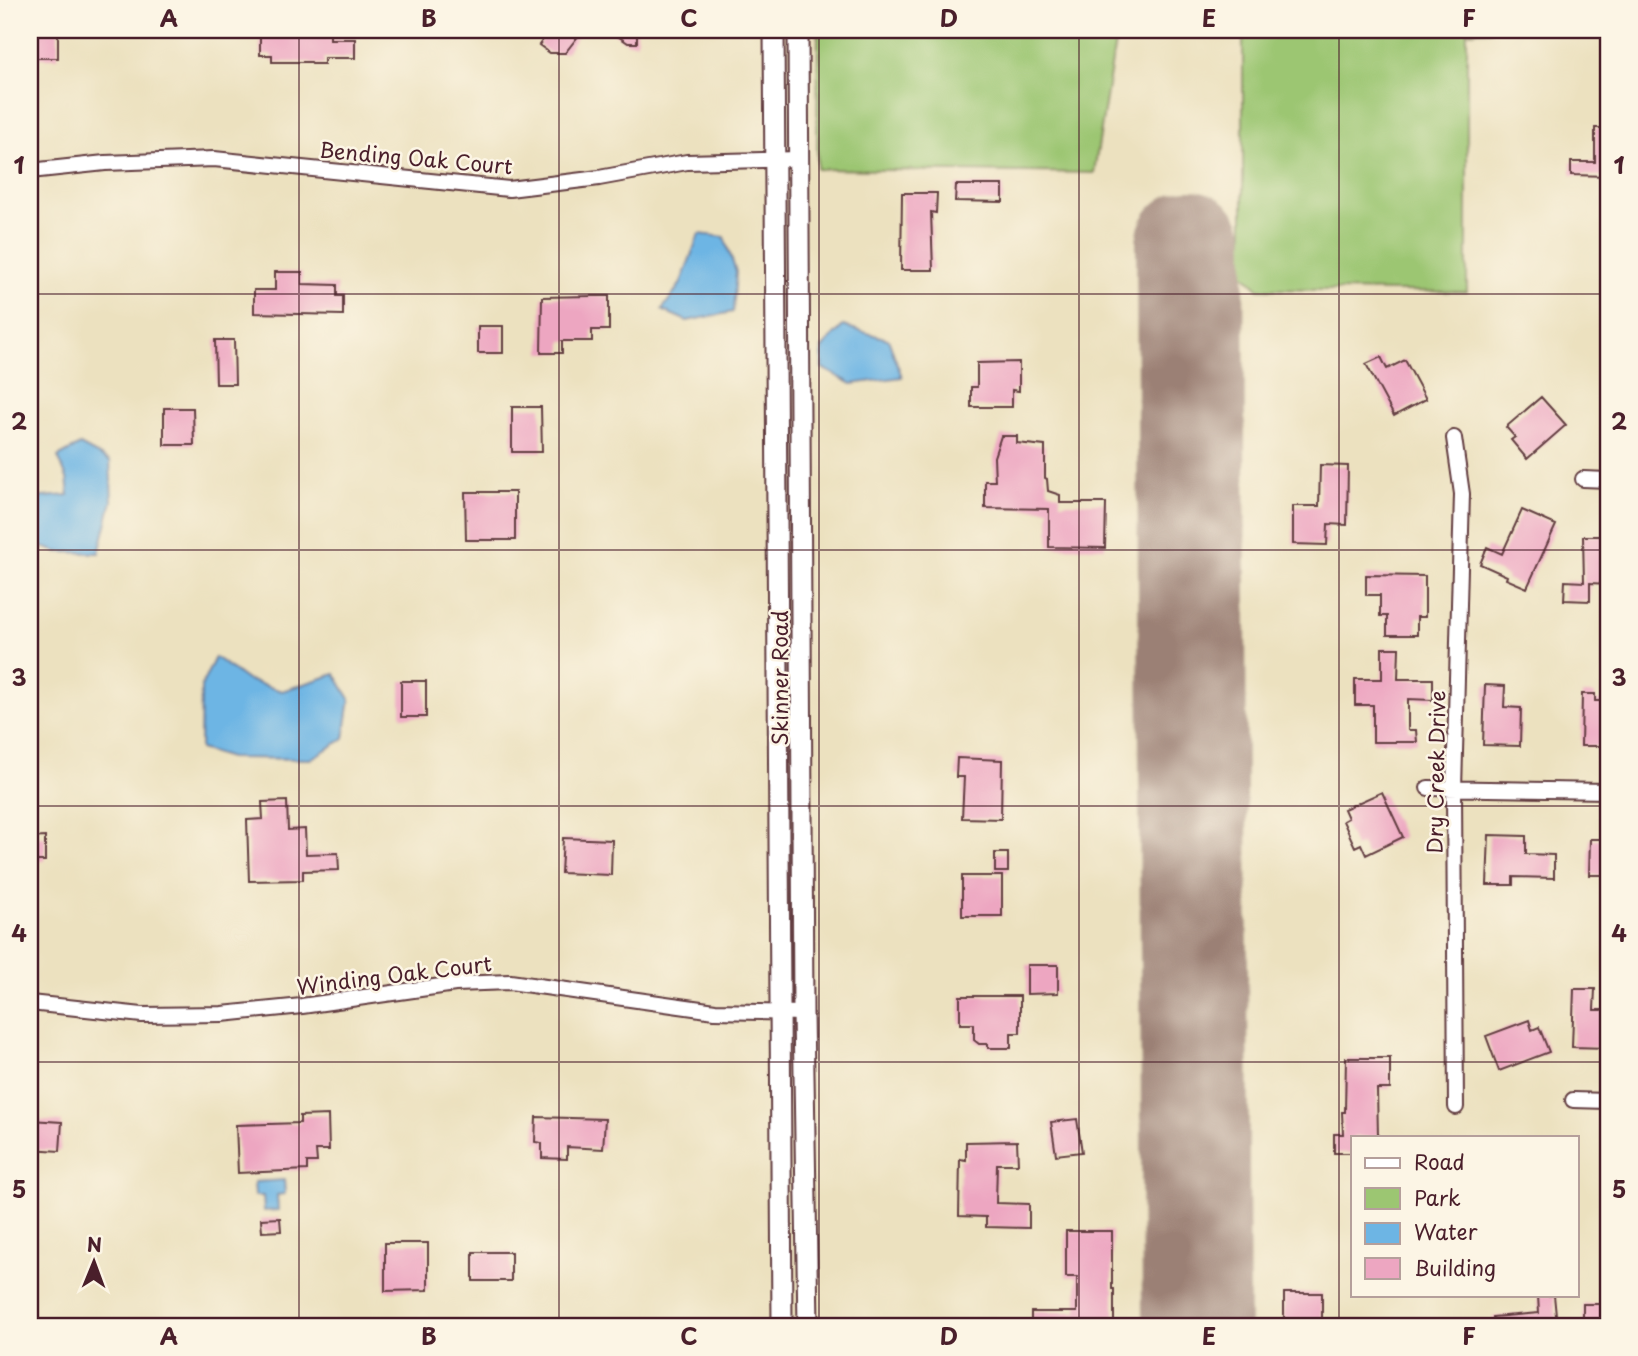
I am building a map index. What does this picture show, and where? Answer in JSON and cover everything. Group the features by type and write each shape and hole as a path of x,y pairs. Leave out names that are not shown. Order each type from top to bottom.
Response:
{"street":[{"name":"Skinner Road","path":"774,30 782,1326"},
{"name":"Skinner Road","path":"798,30 803,1013 808,1326"},
{"name":"Bending Oak Court","path":"30,171 105,163 214,159 509,189 599,178 687,163 798,159"},
{"name":"Dry Creek Drive","path":"1454,438 1462,494 1454,789 1455,1107"},
{"path":"1583,479 1608,480"},
{"path":"1428,788 1608,791"},
{"name":"Winding Oak Court","path":"30,1003 142,1015 222,1014 302,1006 455,984 510,982 715,1011 803,1013"},
{"path":"1573,1100 1608,1101"}],"green space":[{"path":"818,30 1117,30 1094,173 817,169"},
{"path":"1243,30 1492,30 1467,32 1467,292 1259,289 1243,274"}],"water":[{"path":"699,234 724,237 736,272 733,312 687,321 662,310 681,283"},
{"path":"843,326 888,339 902,377 852,384 822,368 822,348"},
{"path":"80,445 110,461 112,501 99,553 58,552 30,543 30,498 69,495 67,478 58,457"},
{"path":"215,657 247,680 282,691 335,674 350,699 344,739 310,759 230,758 200,749 201,687"},
{"path":"284,1180 285,1194 277,1195 278,1210 264,1211 263,1196 255,1196 254,1182"}],"building":[{"path":"32,30 58,30 58,58 32,58"},
{"path":"260,30 330,31 330,39 355,39 355,58 324,58 324,64 272,62 272,55 260,55"},
{"path":"550,30 583,30 565,53 550,53 539,45"},
{"path":"609,30 637,30 637,43 628,43"},
{"path":"1595,128 1608,128 1608,176 1571,175 1571,162 1595,162"},
{"path":"956,185 1003,185 1003,202 955,201"},
{"path":"902,193 937,193 936,213 931,212 933,270 901,270"},
{"path":"275,272 302,272 302,284 337,285 337,296 343,296 343,315 254,313 254,290 275,290"},
{"path":"609,296 609,330 592,330 592,341 562,341 562,353 541,353 542,297"},
{"path":"478,326 503,326 503,353 478,353"},
{"path":"215,340 234,340 235,384 216,384"},
{"path":"1381,357 1387,369 1405,360 1426,399 1394,416 1366,364"},
{"path":"1019,362 1019,391 1012,390 1012,407 971,407 971,387 977,387 977,363"},
{"path":"1541,397 1566,425 1527,459 1511,440 1515,437 1506,427"},
{"path":"512,407 541,407 542,452 512,452"},
{"path":"164,408 193,408 194,445 164,445"},
{"path":"1001,436 1017,436 1017,443 1045,446 1045,478 1048,491 1060,495 1060,503 1106,503 1105,548 1049,547 1049,509 985,508 985,481 995,481 994,457"},
{"path":"1320,465 1348,466 1347,525 1328,524 1327,545 1293,544 1293,506 1319,506"},
{"path":"465,492 515,492 515,540 466,540"},
{"path":"1522,510 1556,525 1527,588 1480,564 1487,547 1502,554"},
{"path":"1583,536 1608,536 1608,584 1590,583 1590,601 1564,600 1565,581 1584,582"},
{"path":"1366,575 1425,576 1425,617 1417,617 1417,635 1387,635 1387,616 1380,616 1380,595 1366,595"},
{"path":"1382,648 1399,648 1398,679 1433,679 1433,700 1408,699 1408,730 1416,730 1417,742 1373,742 1373,705 1355,705 1355,679 1382,679"},
{"path":"401,681 426,681 426,717 401,717"},
{"path":"1485,685 1505,686 1504,707 1521,708 1520,746 1483,745"},
{"path":"1582,694 1595,694 1595,701 1608,701 1608,746 1581,746"},
{"path":"957,758 1002,760 1001,819 962,818 964,777 956,777"},
{"path":"1382,792 1403,837 1366,855 1361,844 1355,847 1343,821 1348,818 1344,809"},
{"path":"287,801 288,830 305,829 306,854 338,853 339,870 303,871 303,880 249,881 247,820 263,819 262,802"},
{"path":"1489,835 1526,836 1526,854 1554,855 1554,878 1513,877 1513,885 1487,885"},
{"path":"45,837 45,861 30,861 30,838"},
{"path":"563,838 612,840 611,875 561,873"},
{"path":"1590,839 1608,839 1608,875 1589,875"},
{"path":"995,853 1008,853 1008,872 995,872"},
{"path":"962,876 1002,876 1002,916 962,916"},
{"path":"1027,965 1058,965 1058,993 1027,994"},
{"path":"1574,989 1595,989 1594,1010 1608,1010 1608,1048 1572,1047"},
{"path":"960,996 1020,996 1020,1033 1011,1033 1011,1048 988,1048 988,1044 979,1044 974,1040 974,1024 960,1024"},
{"path":"1529,1020 1532,1030 1539,1027 1549,1052 1499,1071 1486,1036"},
{"path":"1346,1058 1390,1058 1390,1089 1377,1089 1378,1136 1351,1136 1351,1153 1334,1153 1334,1134 1343,1134 1342,1112 1345,1112"},
{"path":"328,1115 329,1150 316,1150 317,1162 307,1162 307,1170 238,1173 236,1125 300,1123 300,1116"},
{"path":"536,1117 605,1119 603,1149 567,1147 567,1159 542,1158 542,1143 535,1142"},
{"path":"1077,1119 1082,1152 1056,1155 1051,1122"},
{"path":"30,1120 62,1122 60,1151 30,1149"},
{"path":"1017,1141 1018,1164 997,1164 996,1203 1029,1204 1029,1228 986,1227 986,1217 959,1216 960,1159 966,1160 966,1142"},
{"path":"280,1218 281,1231 262,1232 261,1219"},
{"path":"1066,1231 1112,1231 1114,1326 1031,1326 1031,1312 1077,1312 1077,1277 1066,1277"},
{"path":"385,1243 428,1243 428,1290 385,1291"},
{"path":"473,1252 511,1252 511,1281 473,1281"},
{"path":"1284,1293 1322,1293 1322,1326 1284,1326"},
{"path":"1538,1296 1554,1296 1557,1326 1493,1326 1493,1317 1539,1313"},
{"path":"1583,1304 1608,1304 1608,1326 1583,1326"}],"runway":[{"path":"1190,244 1196,1326"}]}
